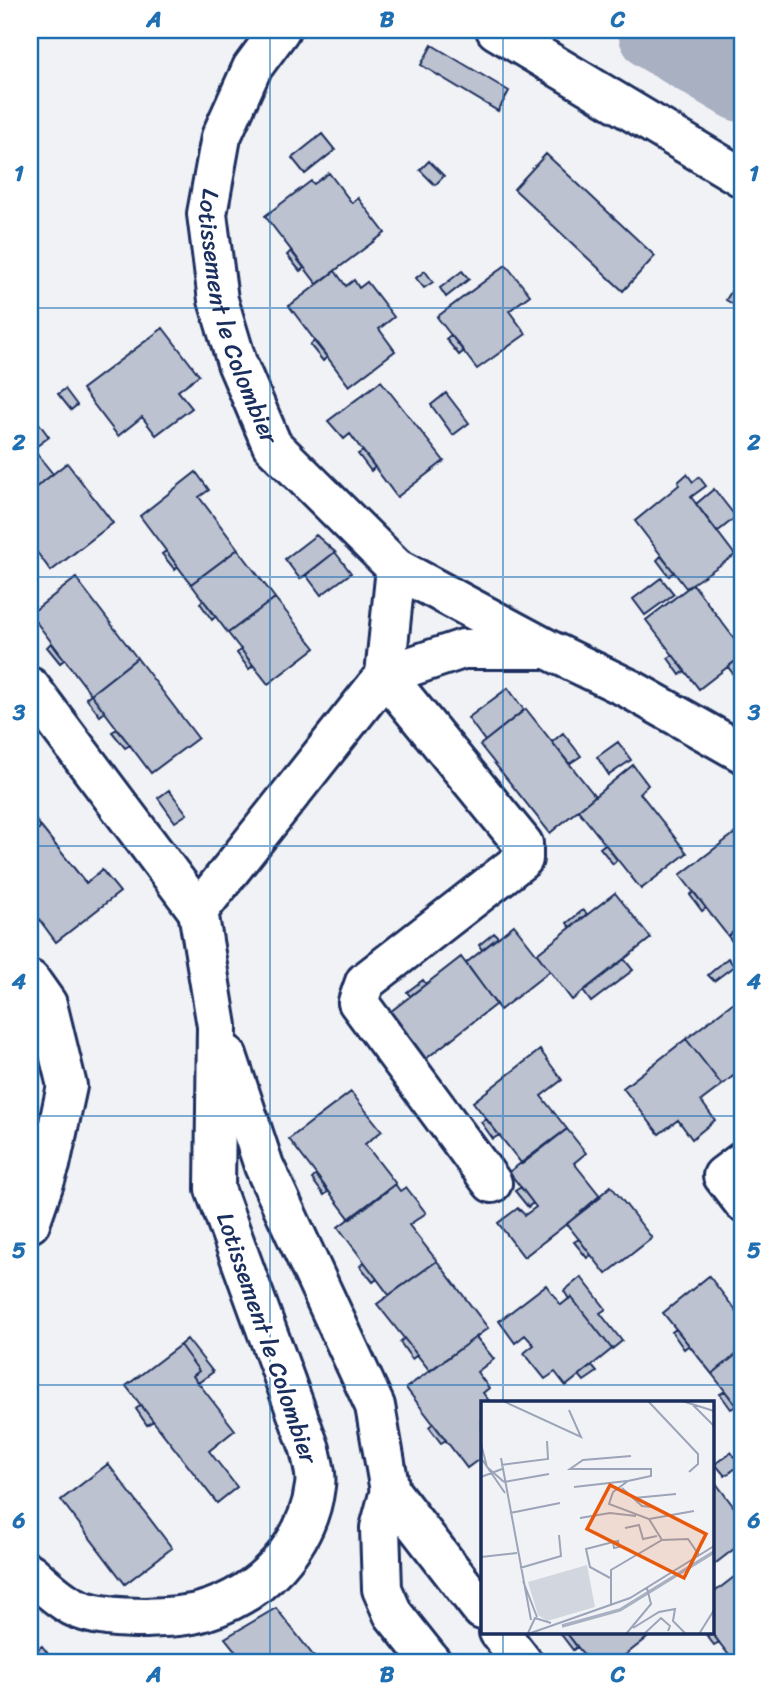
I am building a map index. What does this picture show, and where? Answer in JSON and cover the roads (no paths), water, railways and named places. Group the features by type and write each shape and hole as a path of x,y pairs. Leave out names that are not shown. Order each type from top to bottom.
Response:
{"street":[{"name":"Lotissement le Colombier","path":"280,30 252,68 221,138 207,214 218,300 237,363 272,446 396,568 547,649 631,690 743,753"},
{"path":"496,30 743,178"},
{"path":"198,911 385,675 396,568"},
{"name":"Lotissement le Colombier","path":"385,675 463,649 547,649"},
{"path":"385,675 523,844 523,859 365,982 358,1002 492,1183"},
{"name":"Lotissement le Colombier","path":"30,687 198,911 218,1026 215,1189 310,1449 316,1483 308,1518 292,1547 272,1574 236,1599 204,1611 172,1617 117,1618 73,1607 30,1573"},
{"path":"30,980 47,1004 67,1086 50,1165 30,1223"},
{"path":"218,1026 264,1166 375,1406 390,1491 380,1528 382,1589 393,1614 432,1663"},
{"path":"743,1161 723,1175 743,1202"},
{"path":"390,1491 481,1609"},
{"path":"501,1634 523,1663"}],"waterway":[{"path":"662,30 743,78"}]}
